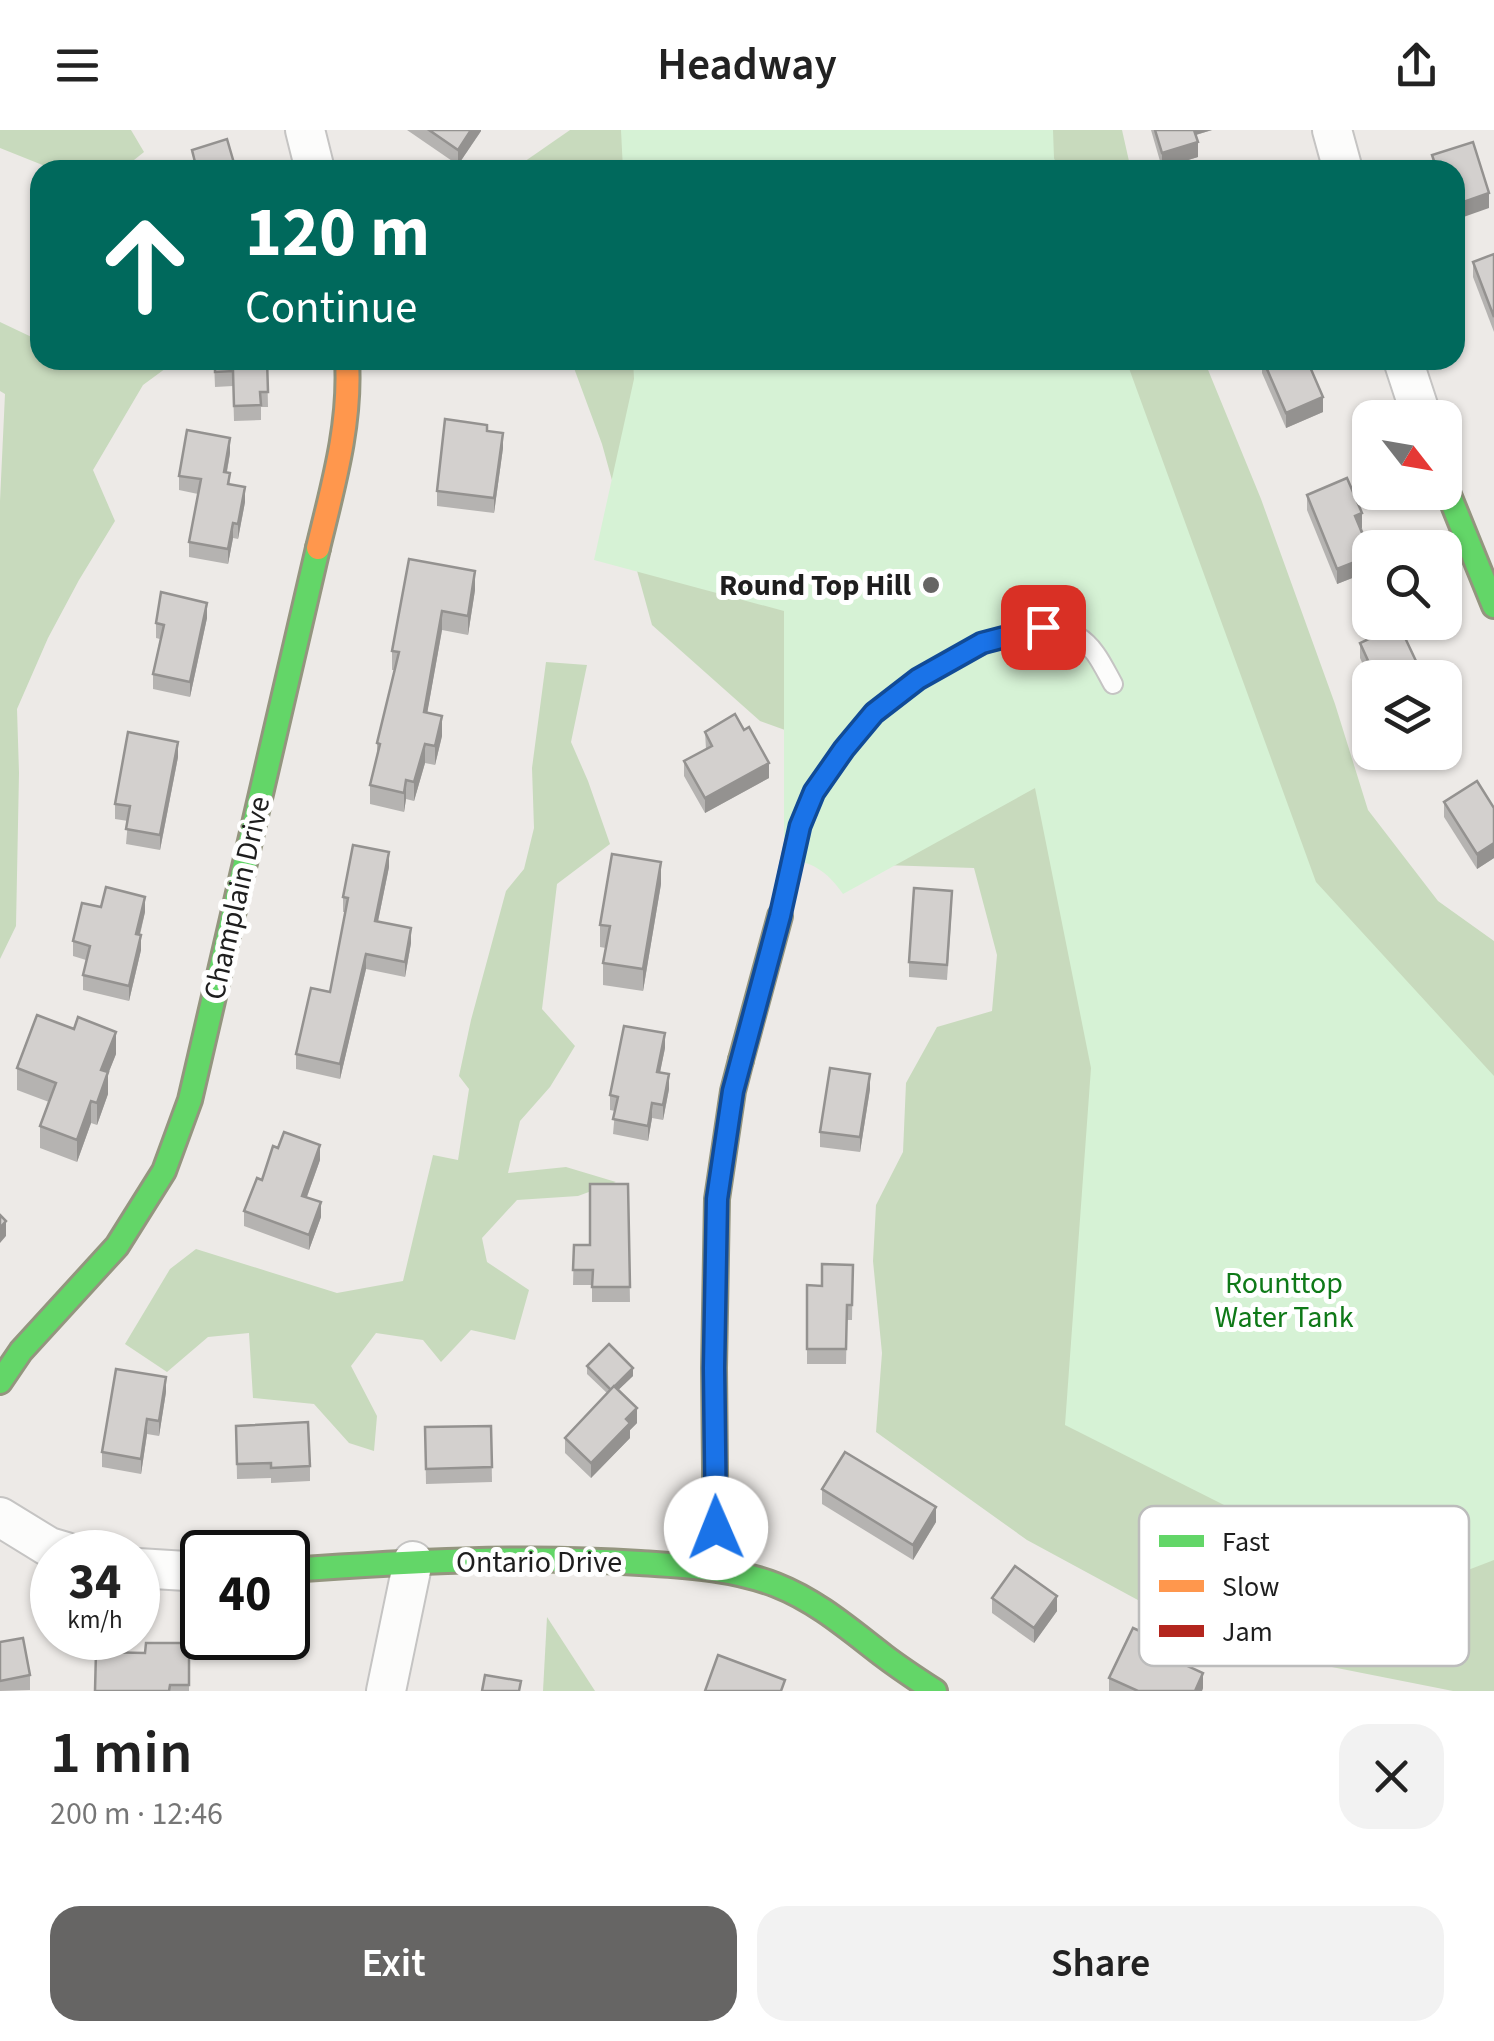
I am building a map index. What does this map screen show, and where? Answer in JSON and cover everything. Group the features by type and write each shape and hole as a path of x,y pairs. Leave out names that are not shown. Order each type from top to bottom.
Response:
{"street":[{"path":"305,130 312,160"},
{"path":"1332,130 1341,160"},
{"name":"Champlain Drive","path":"0,1382 21,1351 117,1246 164,1171 190,1100 343,442 347,370"},
{"path":"1406,370 1416,400"},
{"path":"1455,510 1494,606"},
{"path":"716,1568 717,1199 733,1091 780,916"},
{"path":"0,1517 30,1536"},
{"name":"Ontario Drive","path":"310,1568 413,1561 614,1560 716,1568 776,1585 830,1614 935,1691"},
{"path":"386,1691 413,1561"}],"lane":[{"path":"780,916 800,826 814,792 874,713 918,679 982,643 1043,627 1075,633 1094,650 1113,684"}],"green space":[{"path":"0,130 131,130 144,152 134,160 30,160 0,148"},
{"path":"570,130 1122,130 1129,160 527,160"},
{"path":"621,130 1053,130 1055,160 622,160"},
{"path":"0,322 30,336 30,370 163,370 143,385 93,470 115,521 48,638 17,709 16,926 0,959 0,501 5,394 0,391"},
{"name":"Rounttop Water Tank","path":"575,370 1208,370 1261,499 1335,704 1352,770 1356,770 1368,810 1438,901 1494,941 1494,1691 1453,1691 1327,1666 1469,1666 1469,1506 1139,1506 1139,1601 1027,1540 876,1432 882,1353 873,1261 876,1205 903,1152 906,1083 937,1027 992,1011 997,955 974,868 853,864 824,744 760,721 652,625 602,444"},
{"name":"Rounttop Water Tank","path":"634,370 1130,370 1316,882 1494,1076 1494,1560 1469,1570 1469,1506 1226,1506 1065,1425 1091,1068 1035,788 843,894 818,869 784,859 784,611 594,560"},
{"path":"546,662 587,665 571,742 610,844 557,884 542,1009 575,1046 550,1087 520,1121 508,1173 566,1167 616,1182 578,1196 517,1200 482,1238 487,1262 529,1290 515,1340 471,1330 441,1362 423,1340 376,1333 351,1366 377,1416 374,1451 349,1443 314,1404 253,1398 249,1333 208,1337 167,1372 125,1344 170,1269 196,1249 337,1293 403,1281 433,1155 458,1160 469,1089 459,1076 471,1020 506,891 524,869 534,828 532,768"},
{"path":"547,1617 595,1691 543,1691"}],"building":[{"path":"429,130 471,130 458,150"},
{"path":"1155,130 1194,130 1198,142 1162,153"},
{"path":"227,139 233,160 194,160 192,150"},
{"path":"1473,142 1489,193 1465,201 1465,160 1434,160 1432,155"},
{"path":"1494,254 1494,317 1473,262"},
{"path":"215,370 267,370 268,392 260,392 261,405 234,406 233,371"},
{"path":"1267,370 1311,370 1323,397 1286,413"},
{"path":"445,419 487,425 487,431 503,433 494,498 437,491"},
{"path":"187,430 230,438 224,472 230,473 228,484 245,487 238,524 233,523 228,549 189,542 201,479 179,476"},
{"path":"1347,478 1352,490 1352,510 1362,513 1355,516 1361,530 1352,530 1352,563 1337,569 1307,495"},
{"path":"409,559 475,571 468,616 442,611 424,712 442,716 435,746 425,744 414,782 406,780 404,793 370,785 399,652 392,651"},
{"path":"161,592 207,603 190,682 153,674 164,625 156,623"},
{"path":"1406,640 1416,660 1368,660 1360,643"},
{"path":"735,714 744,730 749,727 769,763 705,798 684,761 712,746 705,732"},
{"path":"128,732 178,742 160,835 126,829 130,806 115,804"},
{"path":"1477,781 1494,808 1494,843 1477,854 1444,802"},
{"path":"353,845 389,852 375,921 411,928 405,962 366,954 340,1064 296,1054 311,988 330,992 348,898 343,897"},
{"path":"612,854 661,862 643,969 603,963 610,926 600,925"},
{"path":"106,887 145,897 129,986 83,975 90,946 73,941 82,903 101,907"},
{"path":"914,888 952,891 947,965 909,962"},
{"path":"37,1015 74,1029 78,1017 116,1032 101,1070 108,1072 97,1103 91,1101 77,1140 40,1126 56,1083 17,1068"},
{"path":"624,1026 665,1033 657,1072 669,1074 663,1105 652,1103 648,1126 613,1119 618,1097 610,1095"},
{"path":"830,1068 870,1074 860,1137 820,1132"},
{"path":"284,1132 320,1145 302,1196 321,1202 309,1235 244,1211 257,1178 262,1180 273,1146 278,1148"},
{"path":"590,1184 628,1184 630,1287 592,1287 593,1270 573,1270 574,1245 590,1245"},
{"path":"822,1264 853,1265 846,1349 807,1349 807,1285 822,1286"},
{"path":"609,1344 633,1368 611,1390 587,1366"},
{"path":"116,1369 166,1377 159,1421 147,1419 141,1459 102,1452"},
{"path":"614,1386 637,1408 626,1419 630,1423 591,1463 565,1438"},
{"path":"308,1422 310,1466 271,1468 271,1463 237,1464 236,1426"},
{"path":"491,1426 492,1467 426,1469 425,1427"},
{"path":"845,1452 936,1507 913,1545 822,1489"},
{"path":"1015,1566 1057,1596 1034,1628 992,1598"},
{"path":"1133,1628 1139,1631 1139,1666 1188,1666 1203,1673 1195,1691 1138,1691 1109,1678"},
{"path":"23,1638 30,1675 0,1681 0,1642"},
{"path":"160,1643 180,1643 180,1660 189,1660 189,1685 170,1685 169,1691 95,1691 96,1660 160,1660"},
{"path":"718,1655 785,1680 781,1691 705,1691"},
{"path":"485,1675 521,1681 519,1691 482,1691"}],"traffic: fast":[{"path":"1455,510 1494,606"},
{"path":"0,1382 21,1351 117,1246 164,1171 190,1100 318,548"},
{"path":"741,1060 780,916"},
{"path":"310,1569 552,1560 726,1571 776,1585 805,1599 935,1691"}],"traffic: slow":[{"path":"318,548 344,431 347,370"}],"traffic: jam":[{"path":"716,1568 717,1199 741,1060"}],"place":[{"name":"Round Top Hill","path":"931,585"}],"route":[{"path":"716,1528 717,1199 733,1091 800,826 814,792 874,713 918,679 982,643 1043,627"}]}
